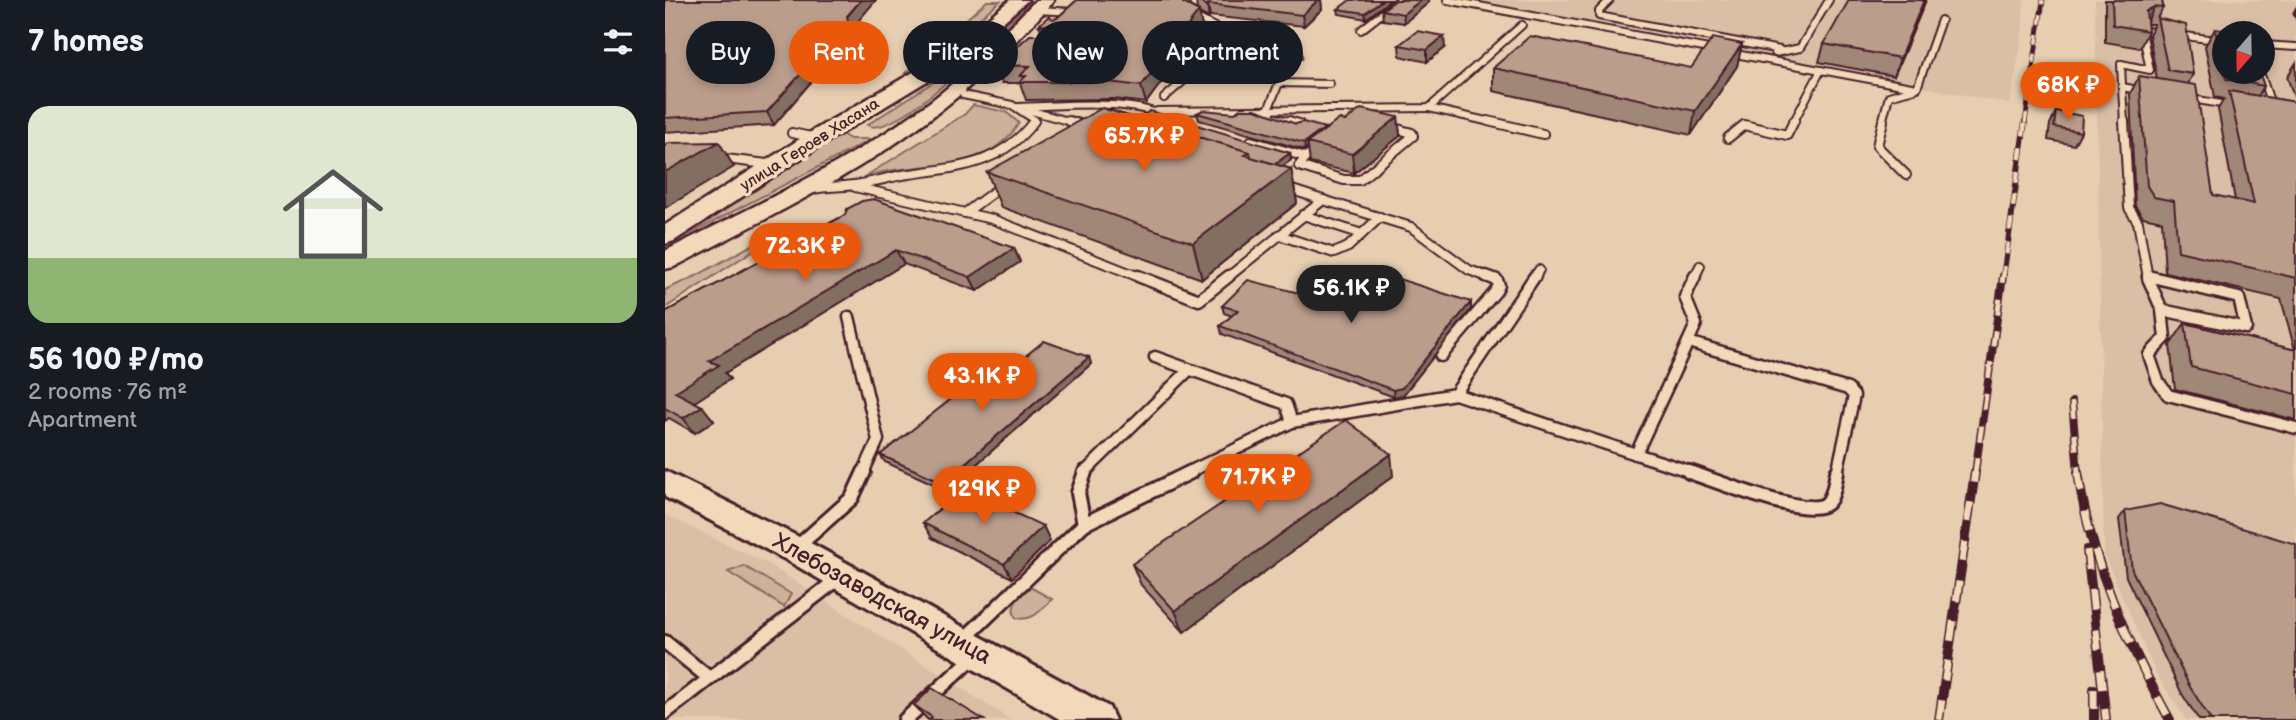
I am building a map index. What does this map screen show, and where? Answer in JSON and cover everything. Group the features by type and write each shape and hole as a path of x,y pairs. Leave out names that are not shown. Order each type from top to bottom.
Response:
{"main road":[{"name":"улица Героев Хасана","path":"1018,29 1034,3"},
{"name":"улица Героев Хасана","path":"1007,21 1034,3"},
{"name":"улица Героев Хасана","path":"665,236 817,138 908,84"},
{"path":"922,84 863,120 857,127 862,131 874,132 892,127 955,84"},
{"name":"улица Героев Хасана","path":"665,261 890,139 964,84"},
{"name":"Хлебозаводская улица","path":"665,483 794,549 1096,720"}],"lane":[{"path":"1164,98 1232,39 1192,15 1195,0"},
{"path":"1361,30 1399,0"},
{"path":"1447,0 1917,88"},
{"path":"1610,0 1597,13 1605,17 1791,52 1800,48 1829,0"},
{"path":"1034,3 1077,12 1069,21"},
{"path":"1595,27 1605,17"},
{"path":"1917,88 1941,20"},
{"path":"1429,108 1522,25"},
{"path":"2212,39 2147,29 2142,31 2150,70 2121,65 2129,208 2139,222 2148,278 2162,310 2165,338 2149,355 2158,382 2168,395 2296,428"},
{"path":"2275,45 2296,47"},
{"path":"1761,59 1780,50"},
{"path":"1728,138 1744,125 1787,135 1821,70"},
{"path":"1303,83 1330,84"},
{"path":"1268,110 1279,84"},
{"path":"2264,84 2275,114"},
{"path":"961,87 963,95 1084,126 1071,133"},
{"path":"2122,87 2148,92"},
{"path":"1906,174 1877,146 1889,96 1917,88"},
{"path":"2173,96 2237,107"},
{"path":"1018,107 1107,106 1153,110 1429,108 1543,134"},
{"path":"774,203 810,189 841,184 867,184 887,177 957,169 984,161 1008,149 1027,135 1035,120 1030,113 1018,107"},
{"path":"1153,110 1181,122"},
{"path":"1268,110 1272,117 1299,124"},
{"path":"2262,111 2285,115"},
{"path":"1324,143 1299,166 1344,180 1360,180 1412,136 1405,130 1381,124"},
{"path":"792,133 817,138"},
{"path":"1243,139 1306,157"},
{"path":"711,158 776,165"},
{"path":"965,213 1008,181"},
{"path":"841,184 992,219 1199,300 1323,200"},
{"path":"1275,185 1411,227 1469,270 1497,280 1499,285 1441,356"},
{"path":"1303,215 1362,234"},
{"path":"1279,235 1334,253 1342,251 1380,217"},
{"path":"1636,454 1696,324 1685,297 1700,266"},
{"path":"1455,394 1539,270"},
{"path":"2148,278 2239,298 2246,328 2162,310"},
{"path":"794,549 852,498 878,440 849,317"},
{"path":"905,720 1084,524 1291,422 1455,394 1793,506 1815,509 1826,505 1832,494 1854,396 1848,389 1688,342"},
{"path":"1155,357 1286,404 1291,422"},
{"path":"1084,524 1077,495 1078,480 1090,465 1189,369"},
{"path":"665,712 842,576"},
{"path":"665,642 709,678"}],"shaded area":[{"path":"1468,0 2024,0 2022,38 2010,104"},
{"path":"2095,0 2296,0 2296,720 2186,720 2156,674 2104,555"},
{"path":"987,1 1000,1 976,21 964,21"},
{"path":"930,84 945,84 902,116 882,125 867,125"},
{"path":"973,105 1006,112 1019,123 1005,140 988,152 969,159 864,177 965,114"},
{"path":"840,133 850,139 872,139 665,247"},
{"path":"788,225 789,227 665,308 665,290 696,276"},
{"path":"665,515 768,564 1011,720 665,720"},
{"path":"744,566 791,594 784,607 728,572"},
{"path":"1030,587 1052,599 1032,617 1016,618 1014,605"}],"building":[{"path":"665,0 861,0 847,16 848,21 789,21 789,84 792,84 767,112 665,118"},
{"path":"1077,0 1183,0 1183,3 1199,11 1191,21 1142,21 1141,86 1125,84 1128,84 1128,21 1043,21 1049,16 1057,18"},
{"path":"1196,0 1318,0 1302,15 1207,6"},
{"path":"1350,0 1382,0 1365,13 1338,9"},
{"path":"1396,0 1421,0 1403,14 1382,10"},
{"path":"1849,0 1924,0 1900,58 1824,44"},
{"path":"2112,0 2162,0 2163,8 2154,7 2146,11 2148,31 2113,25"},
{"path":"2157,18 2186,25 2193,74 2168,70"},
{"path":"1417,31 1444,36 1427,50 1399,45"},
{"path":"1030,35 1032,82 1020,82 1026,76 1020,76 1030,66 1018,66 1018,46"},
{"path":"1530,36 1691,68 1713,38 1742,44 1695,111 1493,68"},
{"path":"2139,76 2196,85 2213,195 2254,204 2229,91 2296,102 2296,278 2178,251 2174,201 2154,197 2147,186"},
{"path":"1102,108 1250,152 1245,155 1291,169 1193,243 987,172"},
{"path":"1240,109 1255,109 1296,124 1303,122 1325,128 1304,143 1197,113 1203,110 1235,113"},
{"path":"1361,109 1398,117 1352,154 1307,143 1340,119 1345,121"},
{"path":"1150,111 1290,153 1275,164 1251,157 1250,152 1137,119"},
{"path":"2056,111 2082,116 2081,132 2054,127"},
{"path":"719,142 665,172 665,145"},
{"path":"874,199 1014,248 970,277 896,250 709,361 719,365 675,392 702,406 683,418 665,408 665,312 845,215 847,209 862,201"},
{"path":"1364,268 1471,302 1402,388 1393,390 1220,326 1238,310 1222,306 1248,280 1330,301"},
{"path":"2185,323 2296,350 2296,394 2191,367"},
{"path":"1044,341 1089,357 943,482 880,455 982,375 996,380"},
{"path":"1346,420 1391,454 1175,611 1132,564"},
{"path":"963,489 1043,526 1004,564 923,523"},
{"path":"2160,504 2296,544 2296,720 2211,720 2190,687 2132,570 2125,511"},
{"path":"932,688 984,720 930,720 932,717 914,705"}],"railway":[{"path":"2025,123 2043,0"},
{"path":"2003,278 2025,121"},
{"path":"1975,473 2003,276"},
{"path":"2072,402 2078,473"},
{"path":"1939,720 1975,472"},
{"path":"2078,472 2091,537 2112,600 2139,661 2170,720"},
{"path":"2087,550 2106,720"},
{"path":"2094,689 2094,720"}]}
